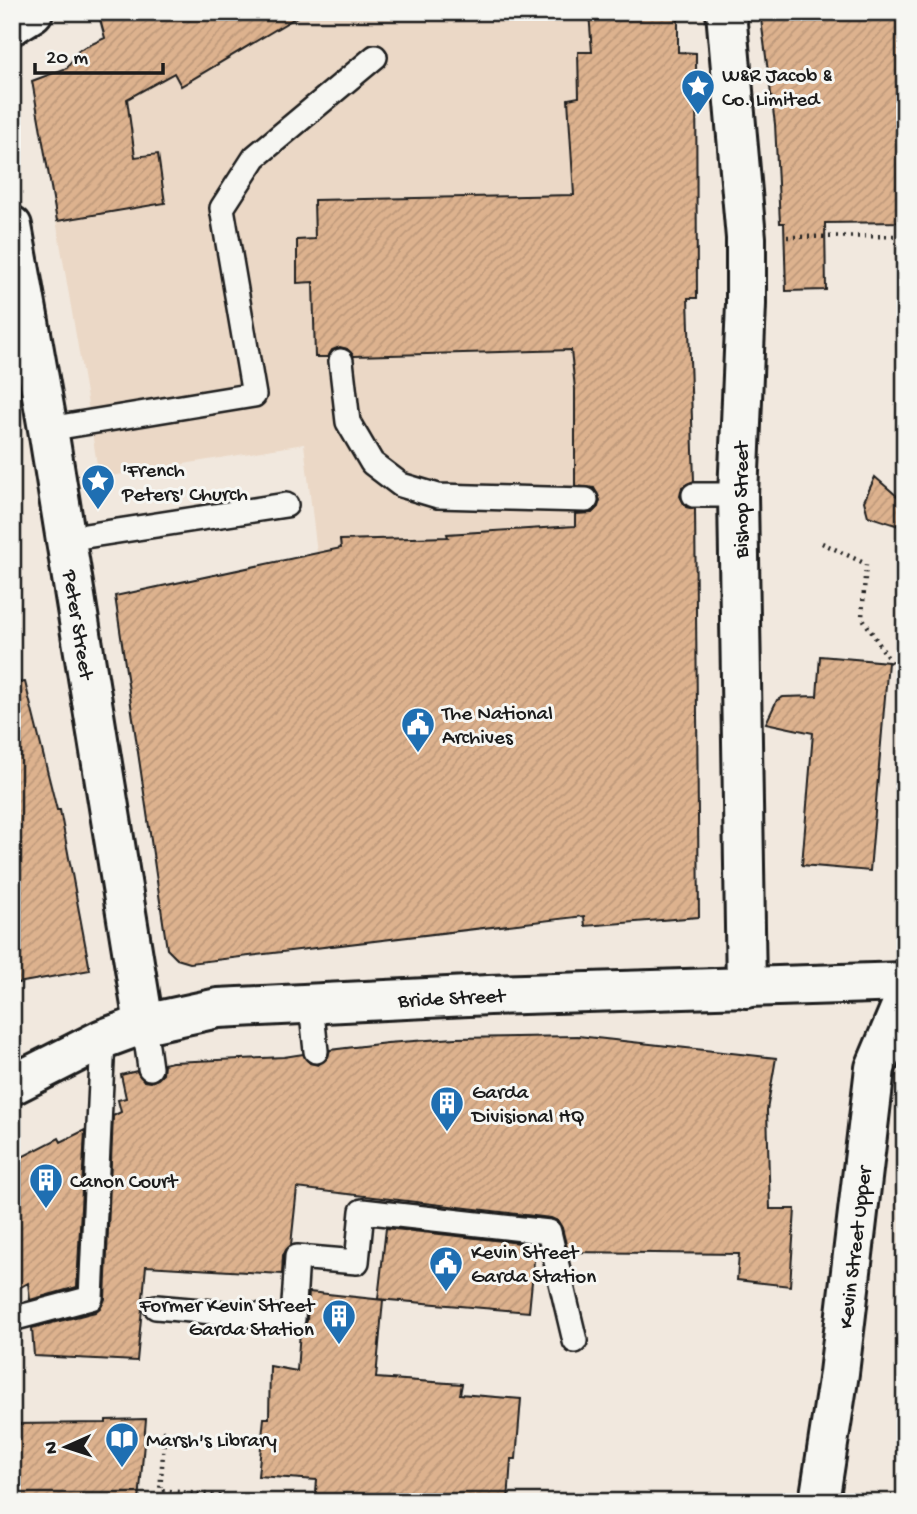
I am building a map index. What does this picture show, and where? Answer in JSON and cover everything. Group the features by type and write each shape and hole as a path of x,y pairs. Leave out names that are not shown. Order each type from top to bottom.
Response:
{"street":[{"path":"12,25 33,12"},
{"name":"Bishop Street","path":"726,12 746,238 738,495 746,988"},
{"name":"Peter Street","path":"12,226 48,429 144,1024"},
{"name":"Bride Street","path":"12,1085 103,1039 144,1024 218,1008 489,995 905,982"},
{"name":"Kevin Street Upper","path":"819,1502 839,1373 875,1068 905,997"}],"lane":[{"path":"48,429 254,395 222,208 256,157 375,58"},
{"path":"341,361 348,422 372,463 401,485 438,496 586,500"},
{"path":"694,495 738,495"},
{"path":"66,540 286,505"},
{"path":"311,1004 316,1051"},
{"path":"144,1024 150,1068"},
{"path":"12,1319 91,1298 103,1039"},
{"path":"156,1307 293,1319 298,1257 357,1262 362,1211 549,1232 575,1341"}],"path":[{"path":"746,238 905,236"},
{"path":"822,543 866,564 862,617 893,666 905,667"},
{"path":"905,777 898,870 905,876"},
{"path":"165,1430 160,1490 279,1502"}],"shaded area":[{"path":"98,12 677,12 678,52 696,53 697,298 688,299 695,551 548,527 448,534 448,537 340,541 341,549 317,553 304,444 99,478 32,81 70,66 79,50 112,40"}],"building":[{"path":"98,12 305,12 181,86 174,73 127,99 135,157 158,154 165,203 57,221 32,81 67,68 79,50 105,38"},
{"name":"The National Archives","path":"589,12 678,12 678,52 696,53 697,298 688,298 694,481 682,487 680,496 686,507 695,509 699,917 585,926 584,916 190,963 177,959 167,949 115,596 341,548 340,540 448,537 447,534 575,526 575,514 592,513 598,507 600,500 594,488 575,486 575,389 571,350 354,356 347,349 340,347 332,350 328,357 315,357 313,282 297,283 297,240 315,239 314,200 574,195 568,99 579,97 578,52 592,52"},
{"path":"760,12 905,12 905,222 825,223 826,290 786,291 784,223 780,223 775,124"},
{"path":"875,477 905,503 905,528 868,516 864,501"},
{"path":"820,656 888,662 870,871 802,865 813,733 766,723 777,700 783,697 817,696"},
{"path":"25,682 57,810 60,810 90,970 12,984 12,683"},
{"name":"Garda Divisional HQ","path":"578,1036 776,1058 767,1110 770,1209 795,1209 790,1286 737,1280 739,1254 568,1252 562,1228 558,1221 551,1218 297,1188 291,1245 283,1255 282,1274 146,1266 137,1361 34,1356 32,1328 95,1312 105,1299 113,1116 121,1112 118,1100 126,1098 121,1075 137,1071 144,1081 151,1082 163,1074 164,1064 172,1062 303,1054 310,1063 318,1065 328,1057 330,1050 387,1043 455,1038"},
{"name":"Canon Court","path":"85,1130 77,1287 30,1300 28,1283 12,1292 12,1162 59,1138 61,1142"},
{"path":"386,1228 538,1245 539,1251 535,1251 529,1312 378,1299"},
{"name":"Former Kevin Street Garda Station","path":"309,1292 383,1300 376,1378 462,1384 460,1394 521,1399 516,1459 511,1459 508,1502 413,1496 413,1502 315,1502 317,1480 258,1476 264,1418 269,1418 270,1366 297,1371 300,1331 307,1321"},
{"path":"146,1419 139,1502 12,1502 12,1424 106,1423 106,1420"}],"place":[{"name":"W&R Jacob & Co. Limited","path":"698,116"},
{"name":"'French Peters' Church","path":"98,511"},
{"name":"The National Archives","path":"418,754"},
{"name":"Garda Divisional HQ","path":"447,1133"},
{"name":"Canon Court","path":"46,1210"},
{"name":"Kevin Street Garda Station","path":"446,1293"},
{"name":"Former Kevin Street Garda Station","path":"339,1346"},
{"name":"Marsh's Library","path":"122,1469"}]}
